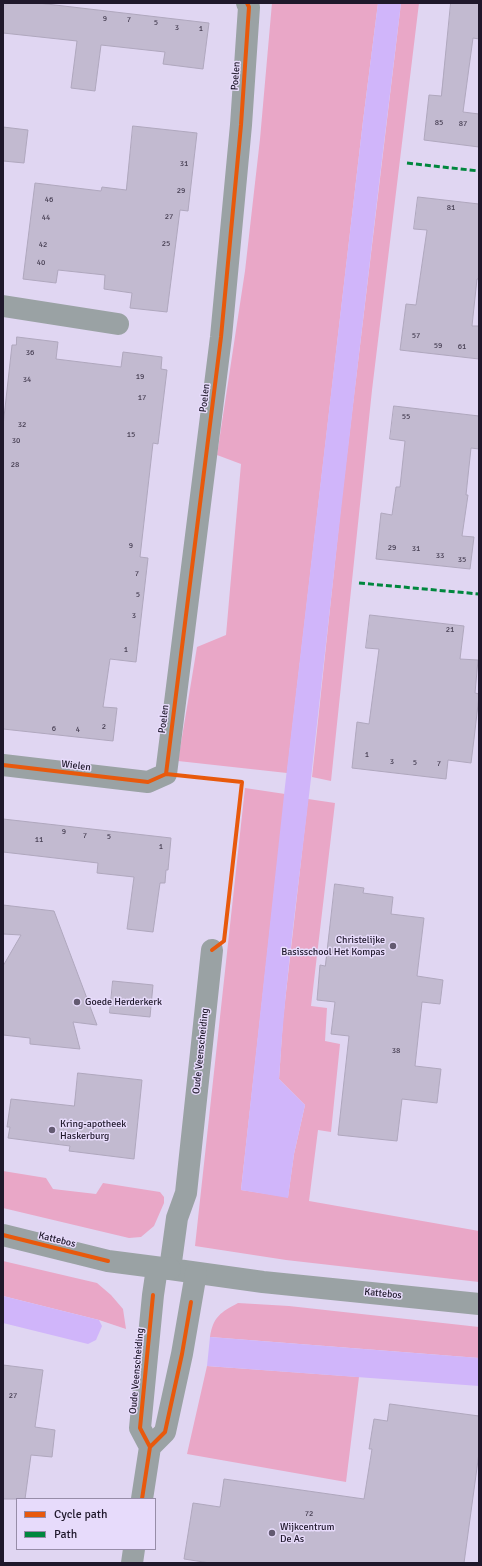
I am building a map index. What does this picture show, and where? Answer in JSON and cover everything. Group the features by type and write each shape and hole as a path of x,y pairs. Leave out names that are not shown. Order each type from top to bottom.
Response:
{"street":[{"name":"Poelen","path":"148,782 166,774 168,759 221,337 241,125 249,8 247,3"},
{"path":"3,306 118,324"},
{"name":"Wielen","path":"3,765 148,782"},
{"name":"Oude Veenscheiding","path":"150,1447 140,1428 152,1295 163,1268 177,1218 186,1193 212,950"},
{"name":"Kattebos","path":"3,1235 108,1261 196,1274 479,1304"},
{"path":"142,1498 150,1447 165,1432 182,1354 196,1274"},
{"path":"132,1563 134,1550"}],"shaded area":[{"path":"272,3 378,3 287,773 178,761 197,647 226,635 241,464 217,455 245,271 260,139"},
{"path":"378,3 401,3 357,368 286,993 279,1079 305,1105 294,1154 288,1198 241,1190 285,786"},
{"path":"401,3 419,3 372,390 331,781 312,777 342,496"},
{"path":"245,788 285,794 241,1190 288,1197 294,1154 305,1105 279,1079 283,1019 308,799 335,803 311,1006 327,1008 325,1041 340,1044 331,1132 318,1130 309,1201 479,1231 479,1282 286,1260 195,1246"},
{"path":"3,1171 46,1178 53,1189 96,1194 103,1183 160,1192 164,1197 164,1203 154,1226 141,1237 129,1238 3,1208"},
{"path":"3,1261 97,1283 111,1295 123,1309 126,1329 99,1320 3,1296"},
{"path":"3,1296 99,1320 102,1326 96,1340 88,1344 3,1323"},
{"path":"238,1303 289,1306 479,1327 479,1358 210,1337 213,1325 222,1312"},
{"path":"210,1337 479,1358 479,1386 207,1366"},
{"path":"207,1366 359,1377 346,1482 187,1454"}],"building":[{"path":"3,3 38,3 209,23 203,69 163,64 165,52 101,45 95,91 71,88 77,41 3,33"},
{"path":"451,3 479,3 479,39 473,38 463,112 479,114 479,147 424,140 429,95 441,96"},
{"path":"133,126 197,133 188,211 180,210 167,312 130,308 132,293 104,289 105,275 58,270 56,283 23,279 35,183 101,191 102,187 126,190"},
{"path":"3,127 28,130 24,163 3,161"},
{"path":"418,197 479,204 479,279 477,279 472,326 479,326 479,359 400,350 406,304 416,305 427,230 414,229"},
{"path":"17,337 58,342 56,359 121,367 123,352 162,357 161,369 167,370 158,444 153,443 140,557 148,558 136,662 110,659 103,707 117,708 113,741 3,729 3,426 12,345 16,345"},
{"path":"394,406 479,416 479,449 471,448 466,495 468,495 462,536 474,537 470,569 376,559 381,513 392,515 396,487 400,487 405,441 390,439"},
{"path":"370,615 464,626 460,659 478,660 475,693 479,694 479,696 474,739 471,763 448,760 446,779 352,768 357,722 369,724 379,649 366,648"},
{"path":"3,819 171,838 168,870 166,870 165,883 160,883 153,932 127,929 134,877 97,873 98,863 3,852"},
{"path":"335,884 364,888 363,893 393,897 391,914 424,918 417,976 443,980 440,1004 422,1002 415,1066 441,1069 437,1103 402,1099 397,1141 338,1135 349,1036 331,1034 335,1002 317,1000 320,965 325,966"},
{"name":"Goede Herderkerk","path":"3,905 54,911 97,1025 73,1022 80,1049 30,1044 30,1038 3,1035 3,966 21,935 3,934"},
{"path":"113,981 153,985 150,1017 110,1013"},
{"path":"78,1073 142,1080 134,1159 69,1151 70,1146 8,1138 10,1127 7,1127 11,1099 74,1106"},
{"path":"3,1365 43,1370 35,1427 55,1430 52,1457 31,1455 25,1498 3,1499"},
{"path":"390,1404 479,1416 479,1453 464,1563 210,1563 184,1559 193,1503 220,1507 224,1479 364,1499 372,1449 369,1449 374,1419 387,1421"}],"marked path":[{"path":"407,163 479,171"},
{"path":"359,583 479,594"}],"cycle path":[{"path":"3,765 148,782 166,774 221,337 241,125 249,7 247,3"},
{"path":"166,774 242,782 224,941 212,950"},
{"path":"3,1235 108,1261"},
{"path":"150,1447 140,1428 153,1295"},
{"path":"142,1498 150,1447 165,1432 182,1354 191,1302"}],"place":[{"name":"Christelijke Basisschool Het Kompas","path":"393,946"},
{"name":"Goede Herderkerk","path":"77,1002"},
{"name":"Kring-apotheek Haskerburg","path":"52,1130"},
{"name":"Wijkcentrum De As","path":"272,1533"}]}
